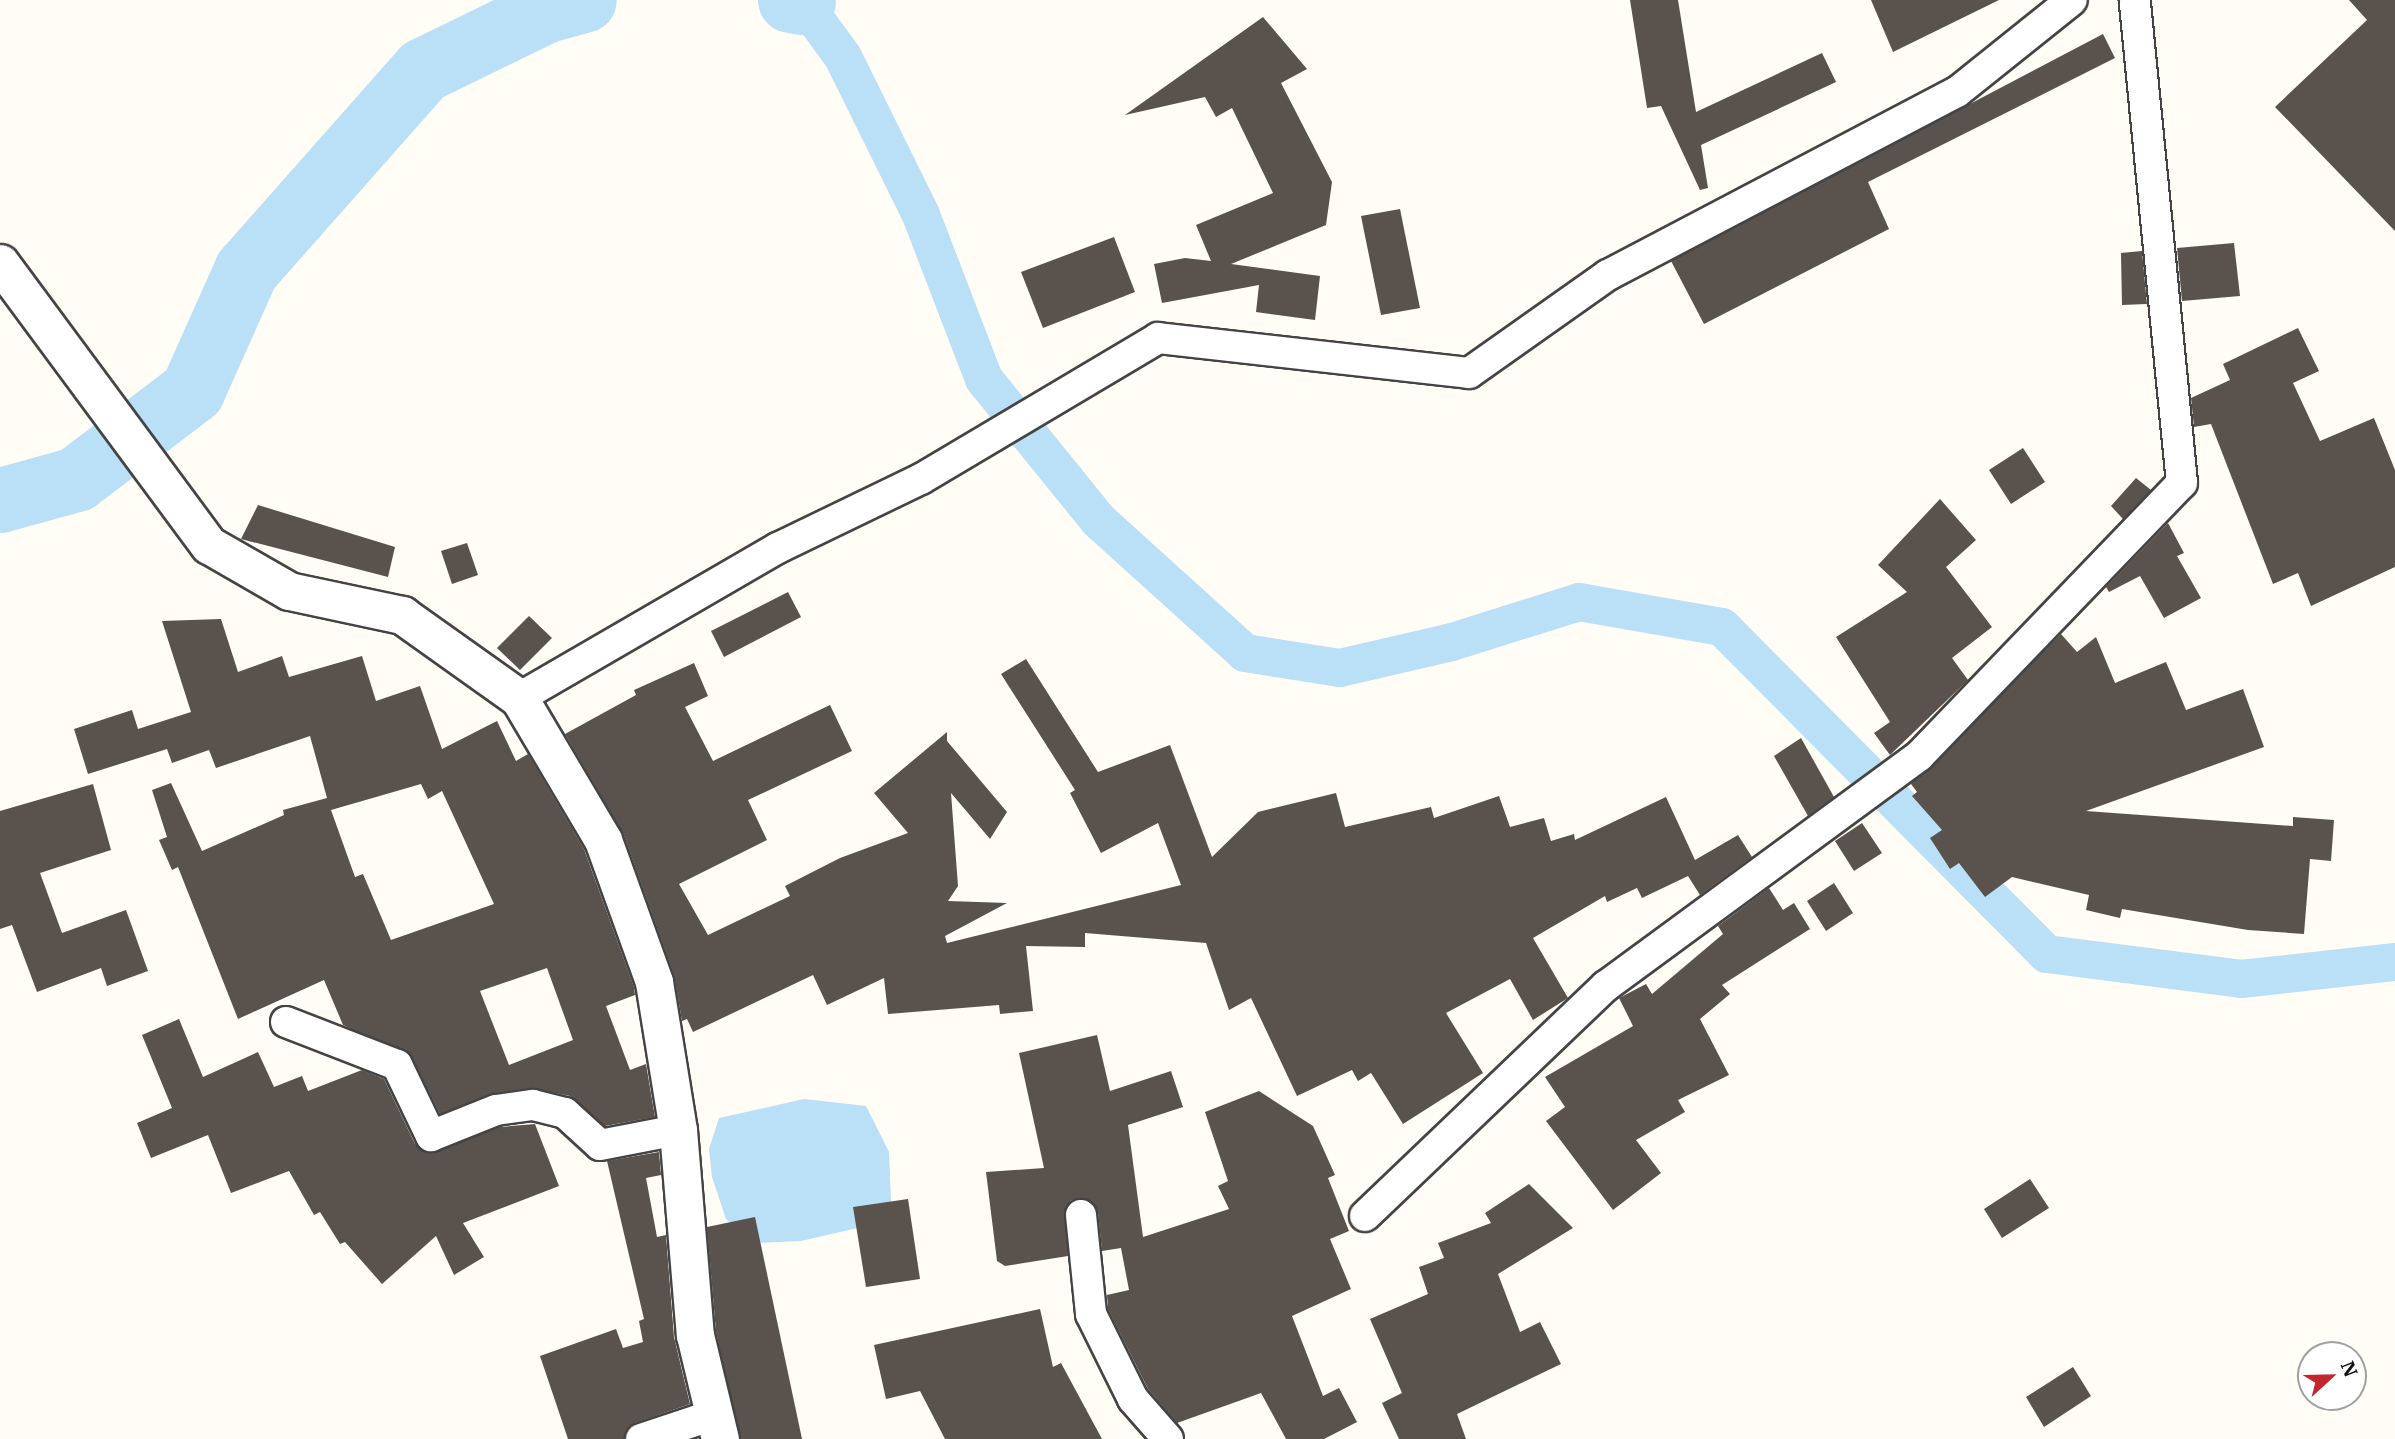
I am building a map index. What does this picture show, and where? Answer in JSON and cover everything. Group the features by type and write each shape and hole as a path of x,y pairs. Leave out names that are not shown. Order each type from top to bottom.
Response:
{"street":[{"path":"519,698 778,548 921,479 1158,338 1469,373 1608,275 1958,92 2072,0"},
{"path":"1365,1216 1606,986 1919,756 2182,483 2134,0"},
{"path":"0,263 209,544 289,591 402,615 519,698 603,841 654,982 678,1130 695,1335 716,1427 641,1439"},
{"path":"286,1022 383,1055 397,1066 431,1136 496,1110 533,1105 565,1112 600,1144 678,1130"},
{"path":"1081,1215 1091,1314 1133,1399 1168,1439"}],"water":[{"path":"804,1099 866,1106 889,1152 891,1202 862,1227 801,1241 754,1243 726,1219 712,1177 709,1149 719,1118"}],"building":[{"path":"1630,0 1678,0 1696,112 1822,53 1836,82 1701,145 1708,188 1700,190 1661,106 1647,108"},
{"path":"1871,0 1999,0 1893,52"},
{"path":"2349,0 2395,0 2395,231 2275,107 2367,20"},
{"path":"1263,17 1307,69 1281,83 1332,182 1326,225 1231,264 1320,276 1315,320 1256,312 1259,285 1162,303 1154,264 1185,258 1211,261 1196,225 1273,193 1232,108 1216,117 1205,97 1125,115"},
{"path":"2103,34 2115,58 1868,182 1889,229 1704,324 1671,261"},
{"path":"1400,209 1420,308 1381,315 1361,216"},
{"path":"1114,237 1135,292 1043,328 1021,272"},
{"path":"2234,243 2240,296 2182,301 2177,248"},
{"path":"2142,251 2147,304 2122,305 2121,253"},
{"path":"2298,328 2319,371 2293,383 2320,441 2374,418 2395,470 2395,567 2311,606 2298,573 2273,584 2211,424 2194,427 2191,398 2230,380 2223,364"},
{"path":"2023,448 2045,482 2011,504 1989,470"},
{"path":"2136,478 2151,490 2123,519 2111,506"},
{"path":"1940,499 1976,540 1946,567 1992,627 1952,658 1968,680 1890,755 1874,733 1890,722 1836,637 1907,592 1878,565"},
{"path":"258,505 395,547 388,577 241,539"},
{"path":"2168,523 2184,553 2177,556 2201,598 2164,618 2140,576 2109,592 2106,587"},
{"path":"467,543 478,575 452,584 441,551"},
{"path":"788,592 801,617 724,657 711,631"},
{"path":"529,616 552,638 520,670 497,648"},
{"path":"221,619 238,672 282,656 289,677 362,656 376,701 420,686 442,749 497,721 516,761 528,754 584,849 634,987 635,995 606,1006 630,1070 646,1064 655,1117 605,1126 570,1096 531,1088 490,1094 440,1114 412,1057 343,1025 324,980 238,1019 178,867 172,870 159,840 167,837 152,790 171,783 202,851 284,815 283,810 327,798 310,736 216,768 209,750 172,763 167,749 88,774 74,729 132,710 138,729 191,712 162,621","holes":["421,784 428,799 442,791 494,904 391,940 363,874 355,877 331,810","547,968 573,1040 509,1065 480,991"]},
{"path":"2061,634 2077,652 2096,637 2115,683 2166,662 2186,710 2243,689 2264,747 2086,811 2293,826 2293,817 2334,820 2331,861 2310,859 2304,934 2248,930 2122,909 2120,918 2086,910 2089,895 2012,877 1985,897 1959,863 1950,869 1930,838 1942,830 1912,796 1917,792 1911,784"},
{"path":"1026,659 1098,772 1170,745 1212,857 1258,812 1336,793 1345,827 1431,807 1434,818 1499,796 1510,827 1544,818 1551,841 1574,834 1575,840 1666,797 1695,860 1738,835 1752,857 1700,895 1688,876 1642,898 1637,888 1607,902 1605,896 1533,938 1568,998 1533,1020 1510,979 1446,1013 1483,1073 1403,1124 1371,1073 1358,1081 1352,1070 1297,1096 1251,998 1229,1010 1206,943 1085,933 1085,947 1026,946 1033,1011 1000,1014 999,1005 888,1014 884,978 827,1005 813,975 693,1032 687,1019 682,1021 674,975 623,833 565,734 636,695 634,690 694,663 708,696 685,707 713,761 830,705 852,751 748,800 767,840 679,884 708,935 790,896 785,886 840,858 908,833 874,793 947,732 947,741 1007,812 990,839 951,793 958,886 948,901 1007,903 945,936 947,943 1181,885 1158,823 1101,853 1070,793 1075,790 1001,674"},
{"path":"1801,738 1834,797 1808,816 1774,756"},
{"path":"93,784 111,850 40,873 62,933 126,910 148,971 107,986 101,968 37,992 12,925 0,929 0,811"},
{"path":"1862,823 1882,853 1854,871 1835,841"},
{"path":"1834,883 1853,913 1826,931 1807,901"},
{"path":"1769,888 1783,910 1794,903 1810,929 1722,985 1730,994 1700,1019 1729,1075 1678,1100 1685,1112 1636,1140 1661,1173 1613,1210 1546,1121 1565,1107 1545,1077 1633,1026 1619,998 1646,984 1652,994 1723,934 1718,926"},
{"path":"179,1019 203,1077 258,1052 274,1087 302,1076 308,1091 362,1070 384,1079 415,1144 428,1153 500,1127 535,1124 559,1186 463,1223 484,1257 454,1275 436,1236 382,1284 345,1242 340,1244 320,1212 314,1215 289,1171 231,1193 208,1135 151,1158 137,1123 172,1108 142,1035"},
{"path":"1097,1035 1110,1091 1171,1071 1183,1107 1128,1125 1143,1237 1229,1209 1218,1186 1228,1181 1205,1112 1259,1091 1313,1126 1335,1175 1328,1178 1349,1231 1330,1239 1351,1289 1292,1316 1323,1396 1339,1388 1357,1422 1324,1439 1286,1439 1261,1393 1177,1423 1148,1389 1108,1309 1107,1295 1129,1290 1121,1248 1102,1251 1098,1213 1088,1199 1071,1200 1065,1208 1068,1256 1005,1266 997,1261 986,1172 1044,1168 1019,1053"},
{"path":"659,1152 661,1175 646,1178 657,1237 666,1235 674,1337 690,1404 635,1423 624,1439 568,1439 540,1356 616,1329 623,1348 643,1342 639,1321 644,1319 607,1161"},
{"path":"2030,1179 2049,1208 2002,1238 1984,1209"},
{"path":"1529,1184 1573,1228 1498,1274 1520,1332 1540,1322 1561,1364 1457,1414 1466,1439 1399,1439 1382,1403 1402,1393 1370,1319 1428,1294 1419,1267 1444,1258 1438,1243 1491,1223 1485,1213"},
{"path":"908,1199 920,1279 866,1287 853,1207"},
{"path":"755,1217 802,1439 740,1439 716,1332 707,1227"},
{"path":"1040,1309 1053,1367 1061,1363 1102,1439 945,1439 920,1391 886,1399 874,1345"},
{"path":"2073,1367 2091,1396 2044,1427 2026,1397"}],"waterway":[{"path":"0,500 76,479 192,391 246,270 423,70 546,10 584,0"},
{"path":"790,0 803,2"},
{"path":"803,2 843,57 921,215 984,379 1098,520 1245,653 1340,668 1452,642 1579,602 1722,627 2047,954 2241,979 2395,962"}]}
